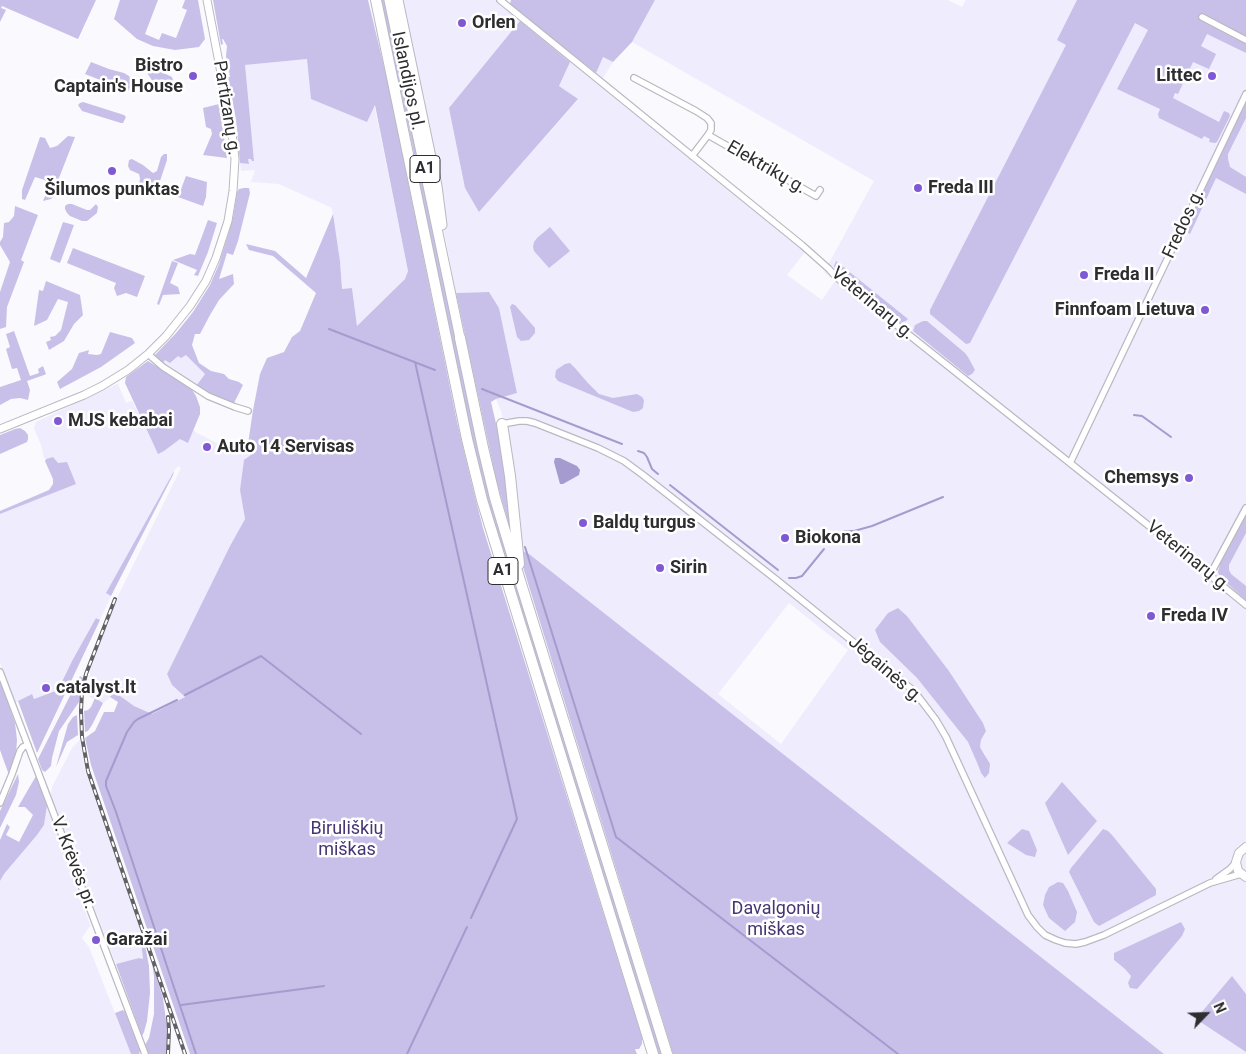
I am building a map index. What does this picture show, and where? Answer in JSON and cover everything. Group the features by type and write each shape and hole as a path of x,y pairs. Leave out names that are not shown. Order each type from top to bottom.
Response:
{"highway":[{"name":"Islandijos pl.","path":"376,0 467,439 482,500 653,1054"},
{"name":"Islandijos pl.","path":"390,0 460,338"},
{"path":"398,0 438,186 448,281"},
{"name":"A1","path":"460,338 493,490 666,1054"},
{"path":"502,424 510,476 522,587"}],"main road":[{"path":"1244,876 1237,867 1236,862 1239,852 1246,847"}],"street":[{"name":"Partizanų g.","path":"0,429 76,398 102,386 128,370 161,342 179,321 206,281 228,221 233,191 235,159 222,74 207,0"},
{"name":"Veterinarų g.","path":"500,0 802,245 835,276 1246,605"},
{"path":"1202,17 1246,40"},
{"name":"Elektrikų g.","path":"634,78 707,118 711,124 711,130 692,156"},
{"name":"Fredos g.","path":"1070,463 1246,94"},
{"name":"Elektrikų g.","path":"708,135 816,196 820,190"},
{"path":"148,354 163,368 208,396 248,411"},
{"name":"Jėgainės g.","path":"502,424 519,421 535,423 598,448 624,461 778,581 914,691 946,737 1028,915 1036,927 1045,935 1065,943 1076,944 1104,935 1210,883 1230,869 1236,862"},
{"path":"1210,575 1246,508"},
{"name":"V. Krėvės pr.","path":"0,672 146,1054"},
{"path":"0,802 20,751 28,745"},
{"name":"Jėgainės g.","path":"1210,883 1244,876"}],"shaded area":[{"path":"400,0 495,0 506,10 510,4 595,72 603,57 613,62 603,78 809,247 787,275 822,300 835,281 824,272 874,181 632,42 655,0 948,0 962,7 966,0 1246,0 1246,994 1231,977 1246,1054 1164,1054 520,550 509,444 496,399 517,393 499,308 489,292 456,293 424,128 425,100 420,91","holes":["570,62 559,86 578,100 479,212","789,603 848,650 781,744 718,694","897,608 907,616 949,671 983,723 986,731 981,740 980,747 986,755 981,773 968,742 917,678 880,642","1182,936 1128,983 1131,976 1114,960"]},
{"path":"307,59 367,122 374,104 408,271 405,279 357,326 352,288 342,289 332,208 279,184 251,182 255,170 241,171 240,163 248,164 248,159 254,160 244,65"},
{"path":"186,355 205,374 196,386 162,364 165,359"},
{"path":"117,384 126,403 132,401 158,453 164,451 180,438 188,442 193,430 234,452 248,444 252,455 240,490 245,519 167,674 172,685 185,697 152,715 113,692 103,703 86,695 91,668 116,600 181,468 178,466 107,593 111,596 100,620 97,618 72,661 58,690 34,699 32,694 15,703 0,663 0,514 75,484 58,463 44,458 34,428 36,422"},
{"path":"555,458 560,458 577,466 580,470 579,475 560,484 554,462"},
{"path":"80,740 85,770 139,926 143,960 139,958 116,964 53,802 51,795 52,787 72,748"},
{"path":"47,806 91,927 89,927 82,938 89,947 131,1054 0,1054 0,881 44,825"}],"green space":[{"path":"0,0 96,0 78,39 2,6 1,8 6,10 0,22"},
{"path":"120,0 158,0 145,34 159,40 162,33 176,38 187,10 182,8 185,0 198,0 205,39 199,47 175,50 153,46 137,39 114,19"},
{"name":"Biruliškių miškas","path":"213,0 368,0 387,79 457,422 474,493 483,528 642,1037 642,1044 639,1049 635,1049 637,1054 190,1054 91,765 85,738 95,731 104,712 114,712 118,702 110,697 113,691 134,706 152,714 185,697 172,685 167,674 245,519 240,490 244,460 251,455 248,444 260,374 267,358 284,352 292,337 300,331 316,293 273,256 249,250 246,244 275,251 306,278 333,214 342,289 352,288 357,326 405,279 408,271 375,105 367,122 311,99 307,59 245,65 254,161 248,159 249,164 240,163 236,120 228,77 230,77 225,64 227,63 227,46 223,39 223,44 221,45"},
{"path":"381,0 386,0 466,389 663,1054 657,1054 496,536 468,425 416,163"},
{"path":"511,0 655,0 632,42 613,62 603,57 596,73 510,4"},
{"path":"1077,0 1246,0 1246,53 1207,34 1201,46 1216,54 1209,69 1193,62 1178,94 1175,93 1173,98 1219,122 1224,111 1229,113 1230,116 1217,142 1209,142 1210,139 1204,136 1202,139 1159,118 1160,109 1117,89 1148,30 1135,23 970,343 966,344 930,314 930,310 1066,45 1057,40"},
{"path":"520,21 570,62 559,86 578,99 479,212 465,188 449,108"},
{"path":"91,62 129,76 132,82 131,87 128,91 85,74"},
{"path":"149,66 172,77 173,80 169,84 156,86 147,73"},
{"path":"83,102 126,117 123,123 121,123 82,111 78,105"},
{"path":"1246,102 1246,118 1228,154 1228,159 1230,167 1246,177 1246,194 1216,178 1190,234 1185,228"},
{"path":"219,104 227,158 203,155 212,134 211,129 206,127 203,108"},
{"path":"68,136 75,137 57,183 60,189 58,193 51,199 43,201 45,196 45,180 35,177 25,200 22,199 22,190 40,137 45,138 50,148 57,146"},
{"path":"167,154 167,160 158,187 148,195 143,195 140,193 139,174 130,170 128,166 129,160 132,159 153,173 157,171 161,157"},
{"path":"186,176 207,182 203,206 178,197"},
{"path":"249,188 250,193 238,241 233,255 227,253 219,279 233,274 234,284 219,300 200,334 195,334 192,345 199,363 211,371 224,374 229,379 243,385 234,403 212,395 196,386 205,374 186,355 181,358 178,356 170,363 165,360 162,364 155,359 155,355 193,312 210,285 219,264 233,218 237,192 239,189"},
{"path":"68,204 90,210 96,204 98,207 97,213 87,221 82,221 67,213 65,206"},
{"path":"15,206 38,215 21,260 24,262 7,307 6,327 0,329 0,292 10,262 0,242 3,237 4,223 9,222 14,216"},
{"path":"208,220 217,223 198,276 194,275 197,270 173,260 190,254 195,255"},
{"path":"63,222 74,225 60,263 50,259"},
{"path":"550,227 570,251 549,268 534,251 533,247 537,238"},
{"path":"73,248 145,276 137,297 126,293 117,296 114,288 116,283 67,263"},
{"path":"172,261 178,263 170,283 178,287 180,294 163,295 159,305 157,304"},
{"path":"836,261 908,319 900,323 836,271 834,266"},
{"path":"46,281 80,295 83,315 74,324 64,341 49,350 46,342 51,340 50,337 55,336 61,330 68,302 58,299 47,320 34,326 39,290 43,291"},
{"path":"489,292 499,308 517,393 491,402 498,432 503,443 513,540 496,479 456,293"},
{"path":"512,304 535,328 535,333 529,340 521,341 517,337 510,307"},
{"path":"927,321 965,353 975,370 972,374 968,376 913,331 915,325"},
{"path":"14,331 30,376 39,373 38,369 43,366 46,374 27,381 30,390 28,400 20,398 11,399 0,405 0,387 21,380 17,368 12,369 6,349 10,347 6,334"},
{"path":"110,332 132,338 135,343 101,367 60,389 57,382 72,369 79,353 89,350 88,354 101,354"},
{"path":"148,361 191,388 200,407 200,414 188,443 180,439 158,454 125,383 126,377"},
{"path":"570,363 599,394 613,398 637,394 644,400 643,408 633,412 558,381 555,377 556,370"},
{"path":"20,428 28,435 27,442 0,454 0,435"},
{"path":"53,457 58,463 67,462 76,484 0,514 0,511 49,490 53,484 53,479 45,461"},
{"path":"174,471 173,475 111,596 106,593"},
{"path":"1246,515 1246,533 1229,565 1229,570 1231,574 1246,586 1246,600 1220,577 1218,572 1221,560"},
{"name":"Davalgonių miškas","path":"520,550 529,554 1164,1054 673,1054 523,567"},
{"path":"898,608 907,616 949,671 983,723 986,731 981,740 980,747 990,764 989,773 985,778 968,742 917,678 880,642 875,630 888,613"},
{"path":"96,618 100,620 37,753 18,701 32,694 34,699 58,690"},
{"path":"80,676 83,678 79,702 59,731 51,766 45,772 42,770 38,759"},
{"path":"0,681 15,723 17,740 16,753 9,775 0,750"},
{"path":"95,698 103,703 92,725 85,732 84,711 91,707"},
{"path":"77,715 78,735 67,742 56,767 68,724"},
{"path":"18,774 19,782 16,795 0,828 0,811"},
{"path":"36,776 47,806 44,825 0,881 0,840 7,824 10,827 6,835 19,842 33,815 25,807 18,807"},
{"path":"1062,782 1097,821 1068,855 1045,803"},
{"path":"1022,829 1029,831 1037,850 1035,857 1026,855 1007,843"},
{"path":"1103,829 1112,835 1156,889 1156,895 1099,926 1094,922 1069,872"},
{"path":"1058,882 1063,883 1077,912 1075,922 1065,931 1049,918 1043,905 1049,887"},
{"path":"1181,922 1185,929 1182,936 1137,989 1130,988 1128,983 1131,976 1114,960 1114,953"},
{"path":"140,934 144,940 149,966 150,993 147,1021 142,1036 116,964 139,958 143,959"},
{"path":"152,962 163,998 168,1035 167,1054 149,1054 145,1045 149,1038 154,1014"},
{"path":"1232,976 1246,994 1246,1052 1196,1019"},
{"path":"123,1010 140,1051 139,1054 131,1054 115,1013"}],"waterway":[{"path":"329,329 435,370"},
{"path":"415,362 517,819 471,918"},
{"path":"482,389 622,444"},
{"path":"1134,415 1142,416 1171,437"},
{"path":"638,451 644,453 652,469 658,474"},
{"path":"670,485 778,570"},
{"path":"830,542 837,534 872,526 943,497"},
{"path":"525,547 616,837 898,1054"},
{"path":"789,578 802,576 824,549"},
{"path":"185,695 261,656 361,734"},
{"path":"177,700 134,722 127,732 106,781 106,786 196,1054"},
{"path":"407,1054 467,927"},
{"path":"181,1005 324,986"}],"railway":[{"path":"115,599 86,674 82,691 82,737 88,771 185,1054"},
{"path":"168,1017 168,1054"}],"place":[{"name":"Orlen","path":"462,23"},
{"name":"Bistro Captain's House","path":"193,76"},
{"name":"Littec","path":"1212,76"},
{"name":"Šilumos punktas","path":"112,171"},
{"name":"Freda III","path":"918,188"},
{"name":"Freda II","path":"1084,275"},
{"name":"Finnfoam Lietuva","path":"1205,310"},
{"name":"MJS kebabai","path":"58,421"},
{"name":"Auto 14 Servisas","path":"207,447"},
{"name":"Chemsys","path":"1189,478"},
{"name":"Baldų turgus","path":"583,523"},
{"name":"Biokona","path":"785,538"},
{"name":"Sirin","path":"660,568"},
{"name":"Freda IV","path":"1151,616"},
{"name":"catalyst.lt","path":"46,688"},
{"name":"Garažai","path":"96,940"}]}
